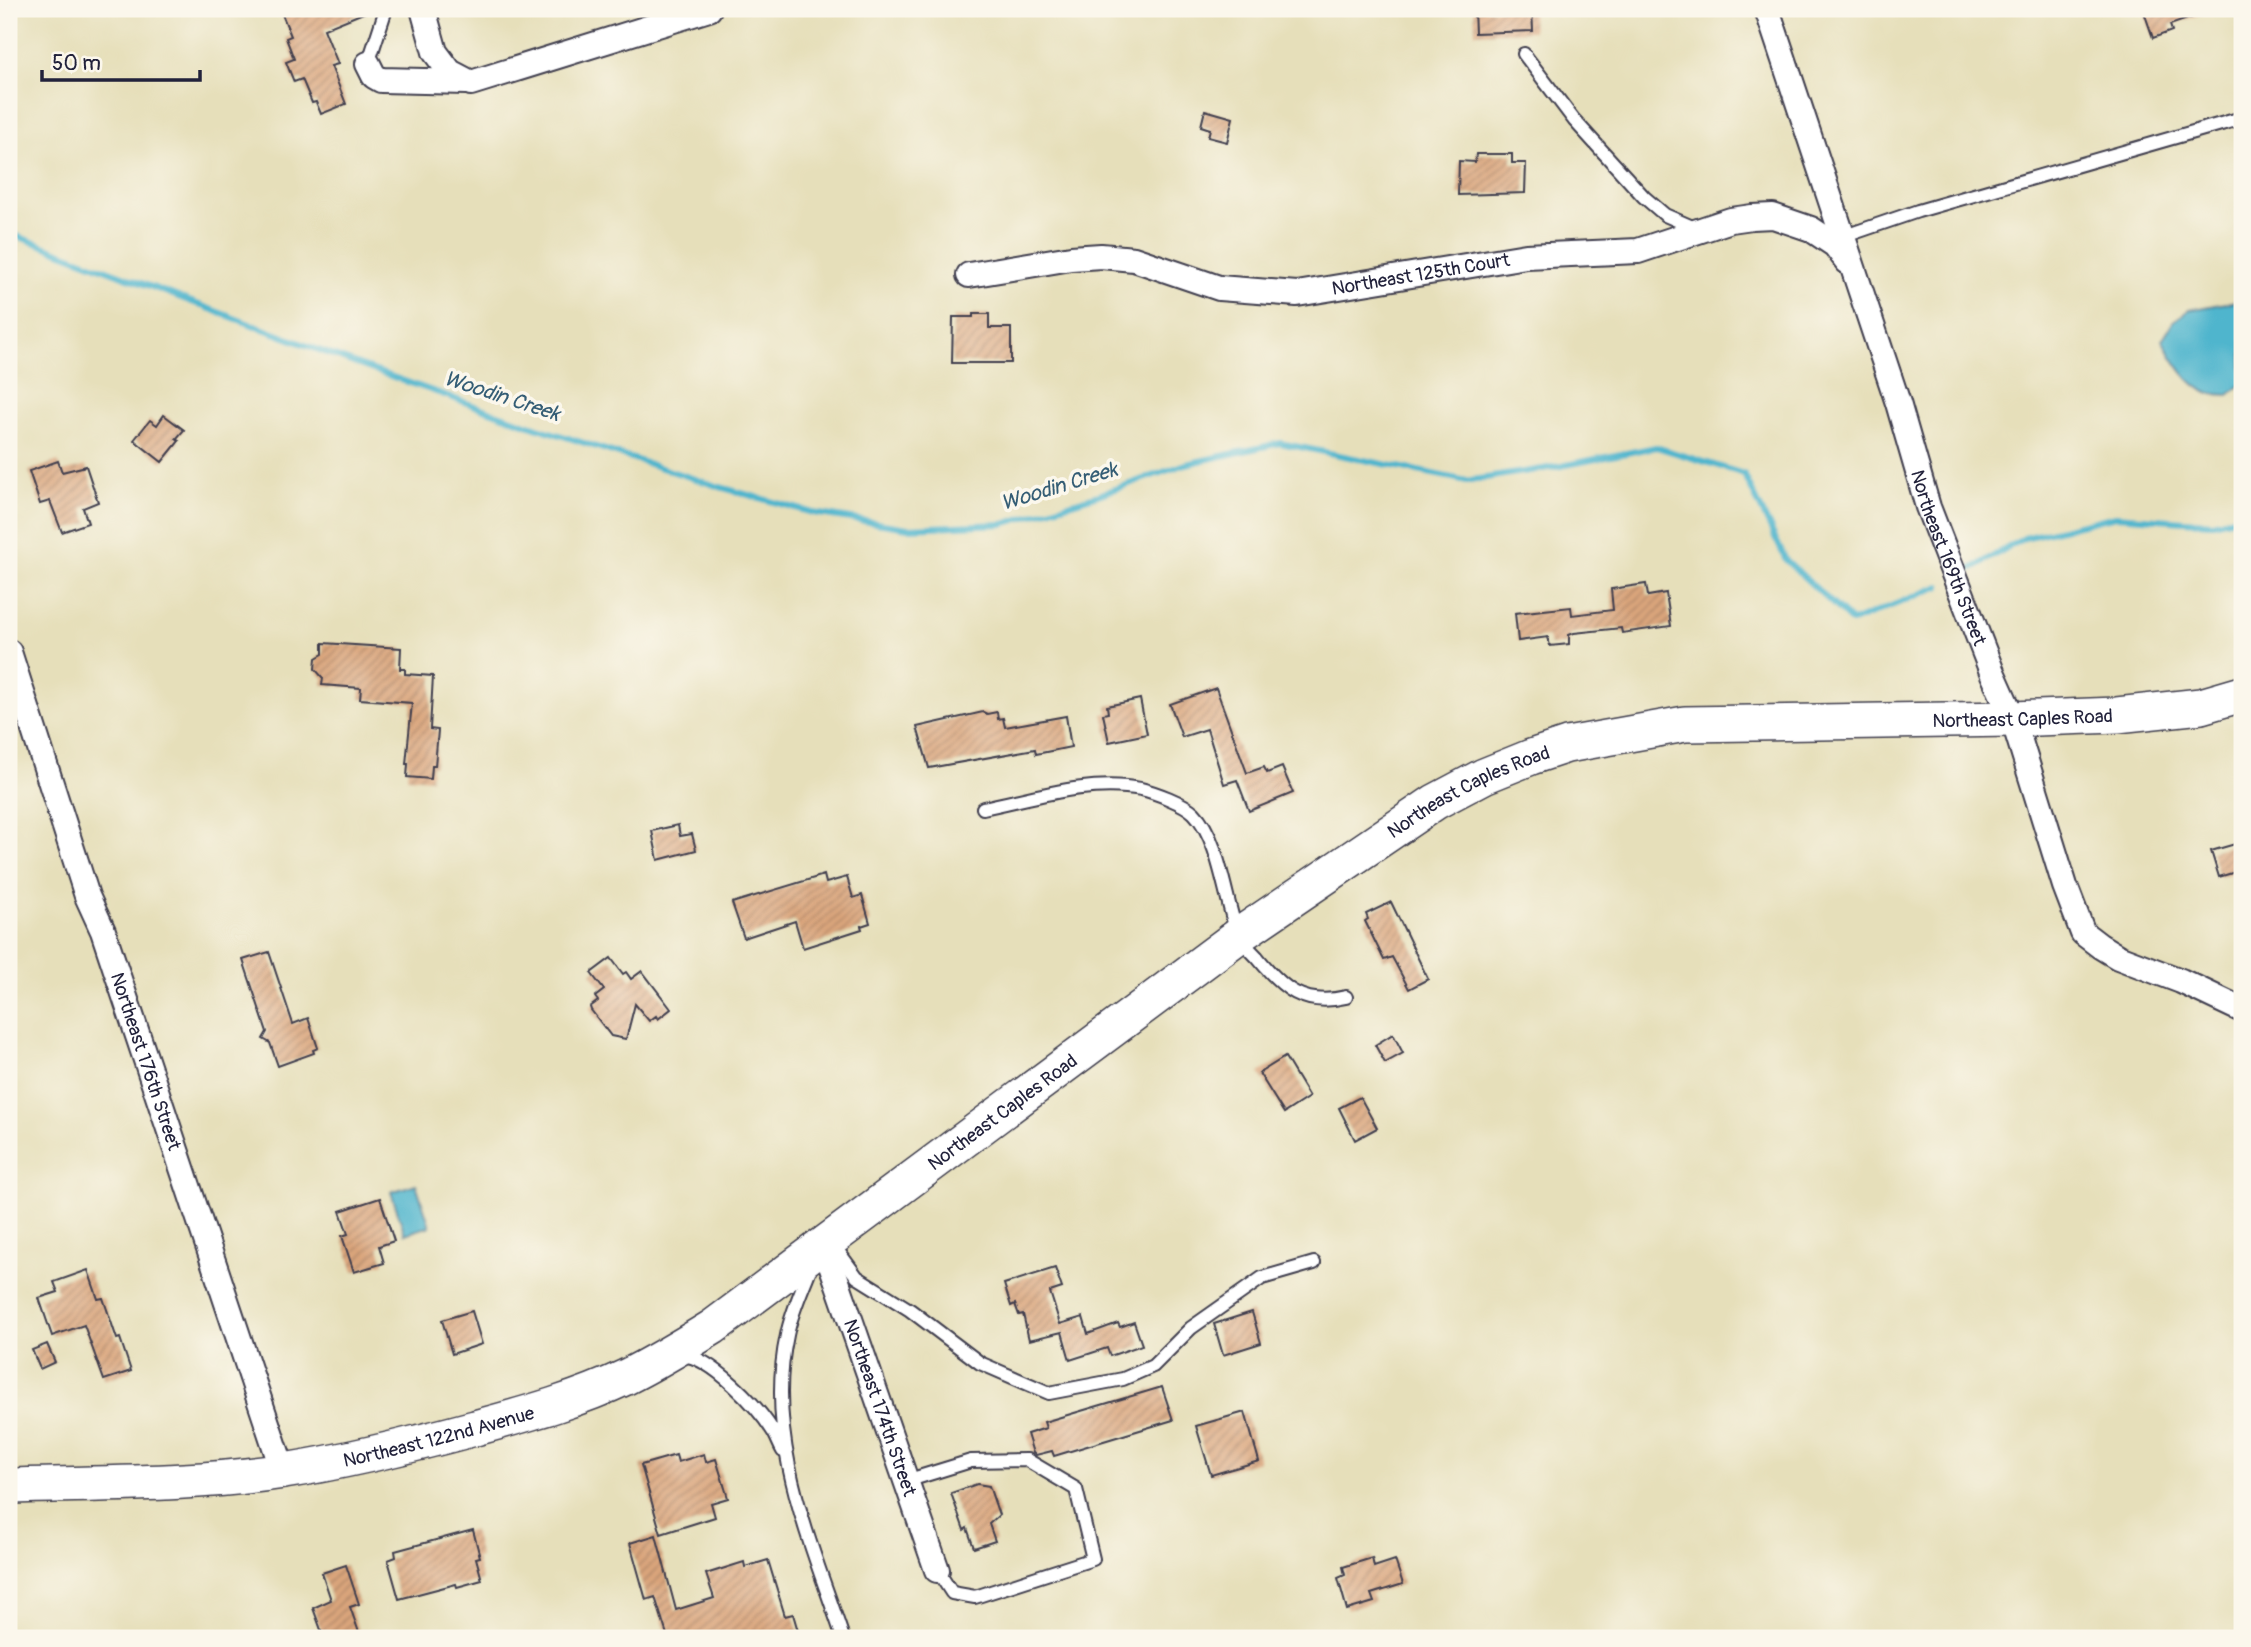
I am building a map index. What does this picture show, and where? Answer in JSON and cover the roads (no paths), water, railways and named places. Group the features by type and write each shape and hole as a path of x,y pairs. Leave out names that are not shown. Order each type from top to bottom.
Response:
{"main road":[{"name":"Northeast Caples Road","path":"824,1244 1238,936 1435,802 1484,776 1531,757 1567,745 1685,724 2013,719 2146,713 2201,706 2242,694"},
{"name":"Northeast 122nd Avenue","path":"9,1486 200,1479 282,1471 420,1443 520,1416 624,1378 666,1356 713,1327 824,1244"}],"street":[{"path":"423,9 435,52 450,72 471,83"},
{"path":"368,64 374,76 381,80 471,83 709,9"},
{"name":"Northeast 169th Street","path":"1768,9 1898,403 1928,507 2013,719 2065,886 2083,933 2118,957 2181,981 2242,1010"},
{"name":"Northeast 125th Court","path":"969,275 1071,258 1101,256 1134,259 1219,288 1297,294 1527,256 1637,251 1731,220 1773,216 1811,229 1835,245 1853,271"},
{"name":"Northeast 176th Street","path":"9,652 87,896 103,931 282,1471"},
{"name":"Northeast 174th Street","path":"824,1244 937,1570"}],"lane":[{"path":"368,64 386,9"},
{"path":"1524,54 1574,120 1644,197 1665,215 1700,231"},
{"path":"1842,237 1919,211 2242,118"},
{"path":"983,808 1091,787 1141,789 1171,800 1194,813 1210,838 1238,936 1276,981 1305,998 1328,1001 1346,998"},
{"path":"843,1638 797,1500 787,1460 782,1419 781,1376 787,1335 797,1300 824,1244 857,1277 910,1310 980,1363 1049,1393 1123,1379 1153,1366 1191,1328 1262,1279 1314,1263"},
{"path":"666,1356 691,1356 734,1385 773,1431 787,1460"},
{"path":"906,1481 971,1461 1027,1460 1076,1489 1093,1559 975,1597 952,1593 937,1570"}],"water":[{"path":"2242,300 2242,384 2229,395 2208,393 2192,383 2162,340 2174,321 2189,310"},
{"path":"416,1184 430,1226 405,1234 391,1192"}],"waterway":[{"name":"Woodin Creek","path":"9,233 356,364 538,428 720,487 813,513 908,528 1003,524 1186,464 1280,443 1467,481 1656,447 1744,474 1786,560 1852,622 1940,586"},
{"name":"Woodin Creek","path":"1971,569 2024,538 2116,516 2212,523 2242,516"}]}
